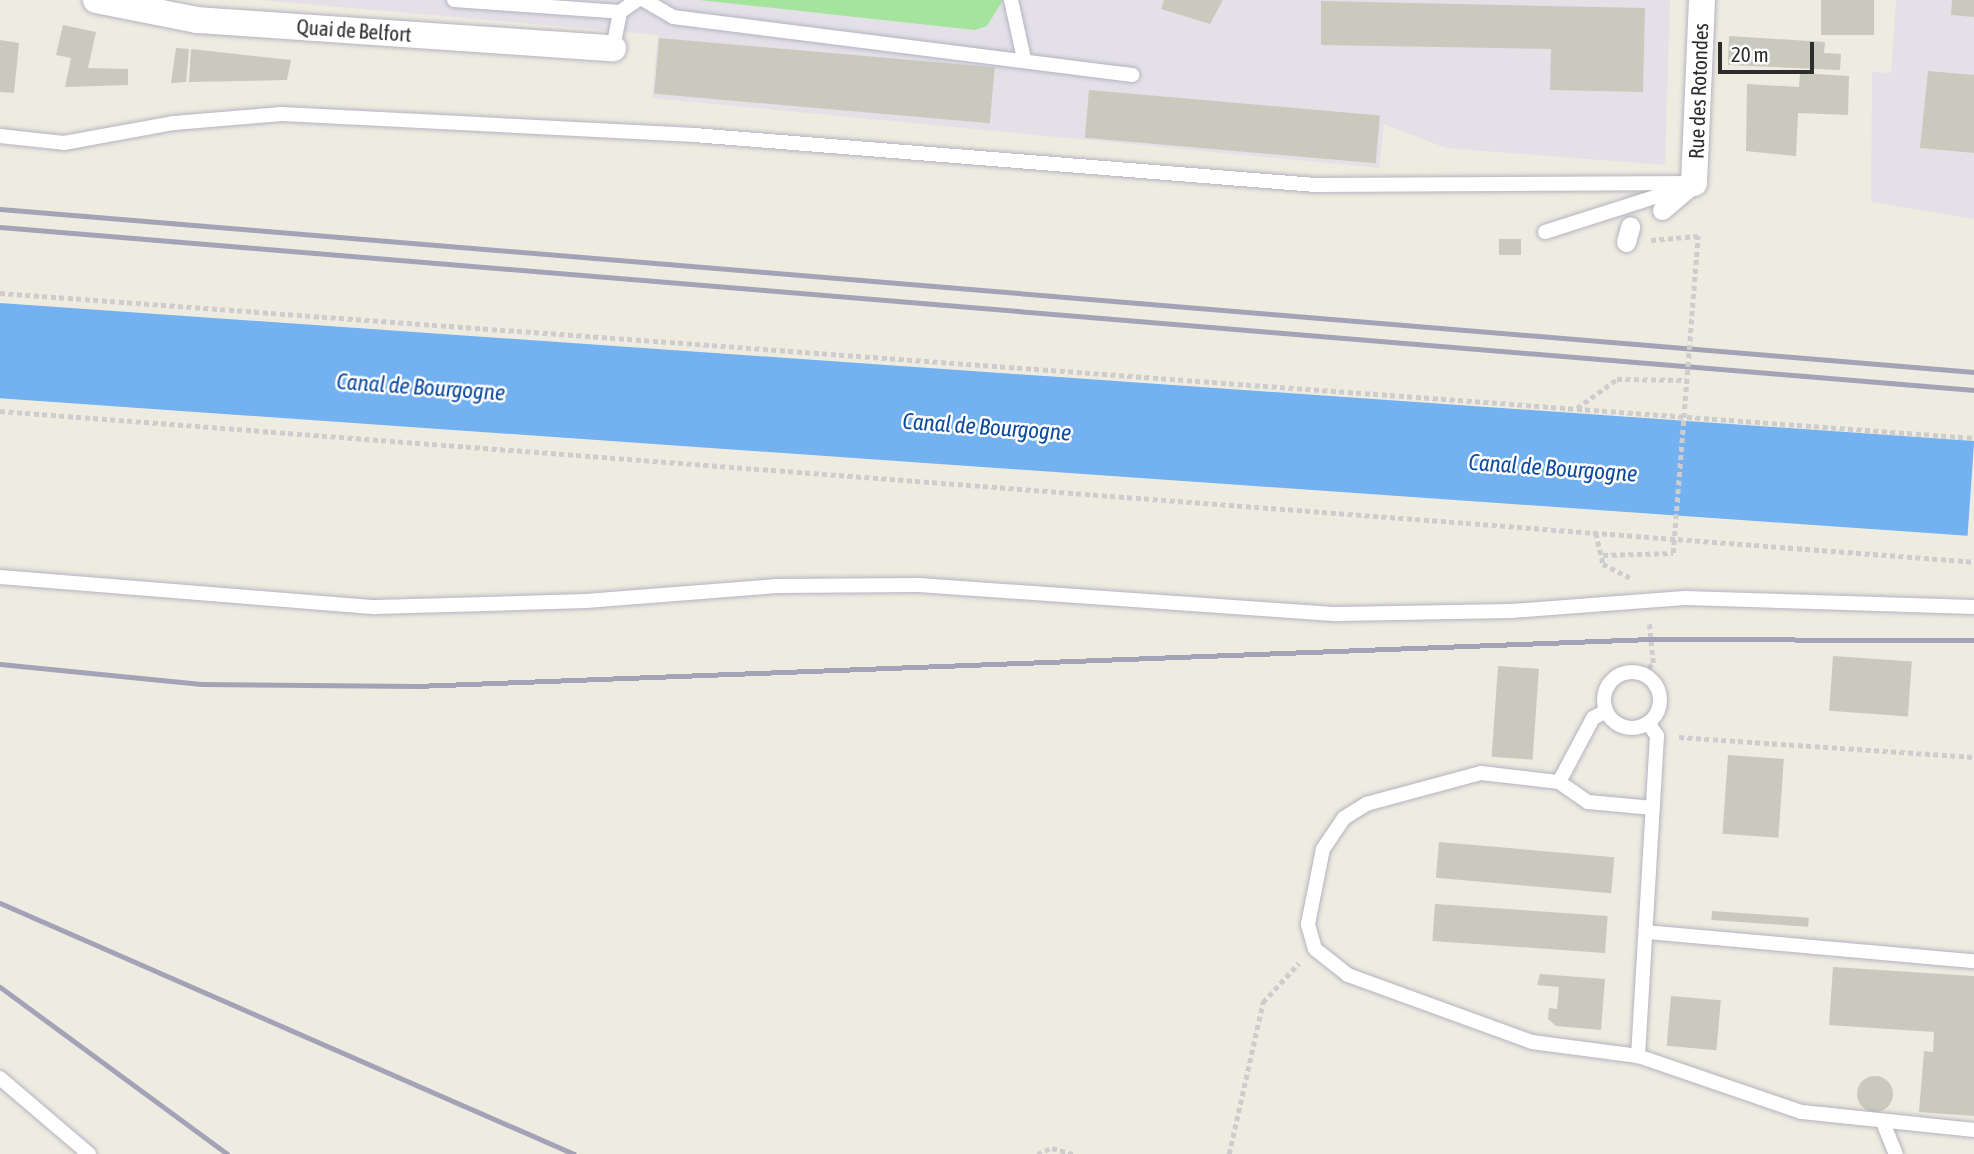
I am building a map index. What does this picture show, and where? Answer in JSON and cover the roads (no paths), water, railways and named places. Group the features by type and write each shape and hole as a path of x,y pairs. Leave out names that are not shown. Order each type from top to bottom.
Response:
{"street":[{"name":"Quai de Belfort","path":"96,0 197,20 613,48"},
{"name":"Rue des Rotondes","path":"1694,183 1702,0"},
{"path":"1662,210 1694,183"}],"lane":[{"path":"454,0 620,12 637,0"},
{"path":"644,0 673,17 860,44 1024,59 1132,75"},
{"path":"1011,0 1024,59"},
{"path":"613,48 620,12"},
{"path":"0,135 64,144 174,123 282,114 694,135 1315,186 1694,183"},
{"path":"1545,232 1694,183"},
{"path":"0,577 375,607 586,601 778,586 919,585 1337,614 1511,611 1685,598 1974,607"},
{"path":"1643,674 1660,695 1648,723 1627,729 1606,711 1605,692 1616,677 1643,674"},
{"path":"1559,782 1593,718 1606,711"},
{"path":"1638,1056 1657,736 1648,723"},
{"path":"1653,808 1588,802 1559,782 1461,775 1352,812 1328,838 1319,861 1308,924 1315,949 1348,975 1532,1042 1638,1056 1763,1102 1884,1125 1974,1130"},
{"path":"1646,932 1974,961"},
{"path":"0,1078 89,1154"},
{"path":"1884,1125 1896,1154"}],"water":[{"name":"Canal de Bourgogne","path":"0,303 1974,441 1968,536 0,398"}],"railway":[{"path":"0,209 1974,372"},
{"path":"0,227 1974,390"},
{"path":"0,664 201,684 416,686 1649,639 1974,640"},
{"path":"0,903 574,1154"},
{"path":"0,987 227,1154"}]}
